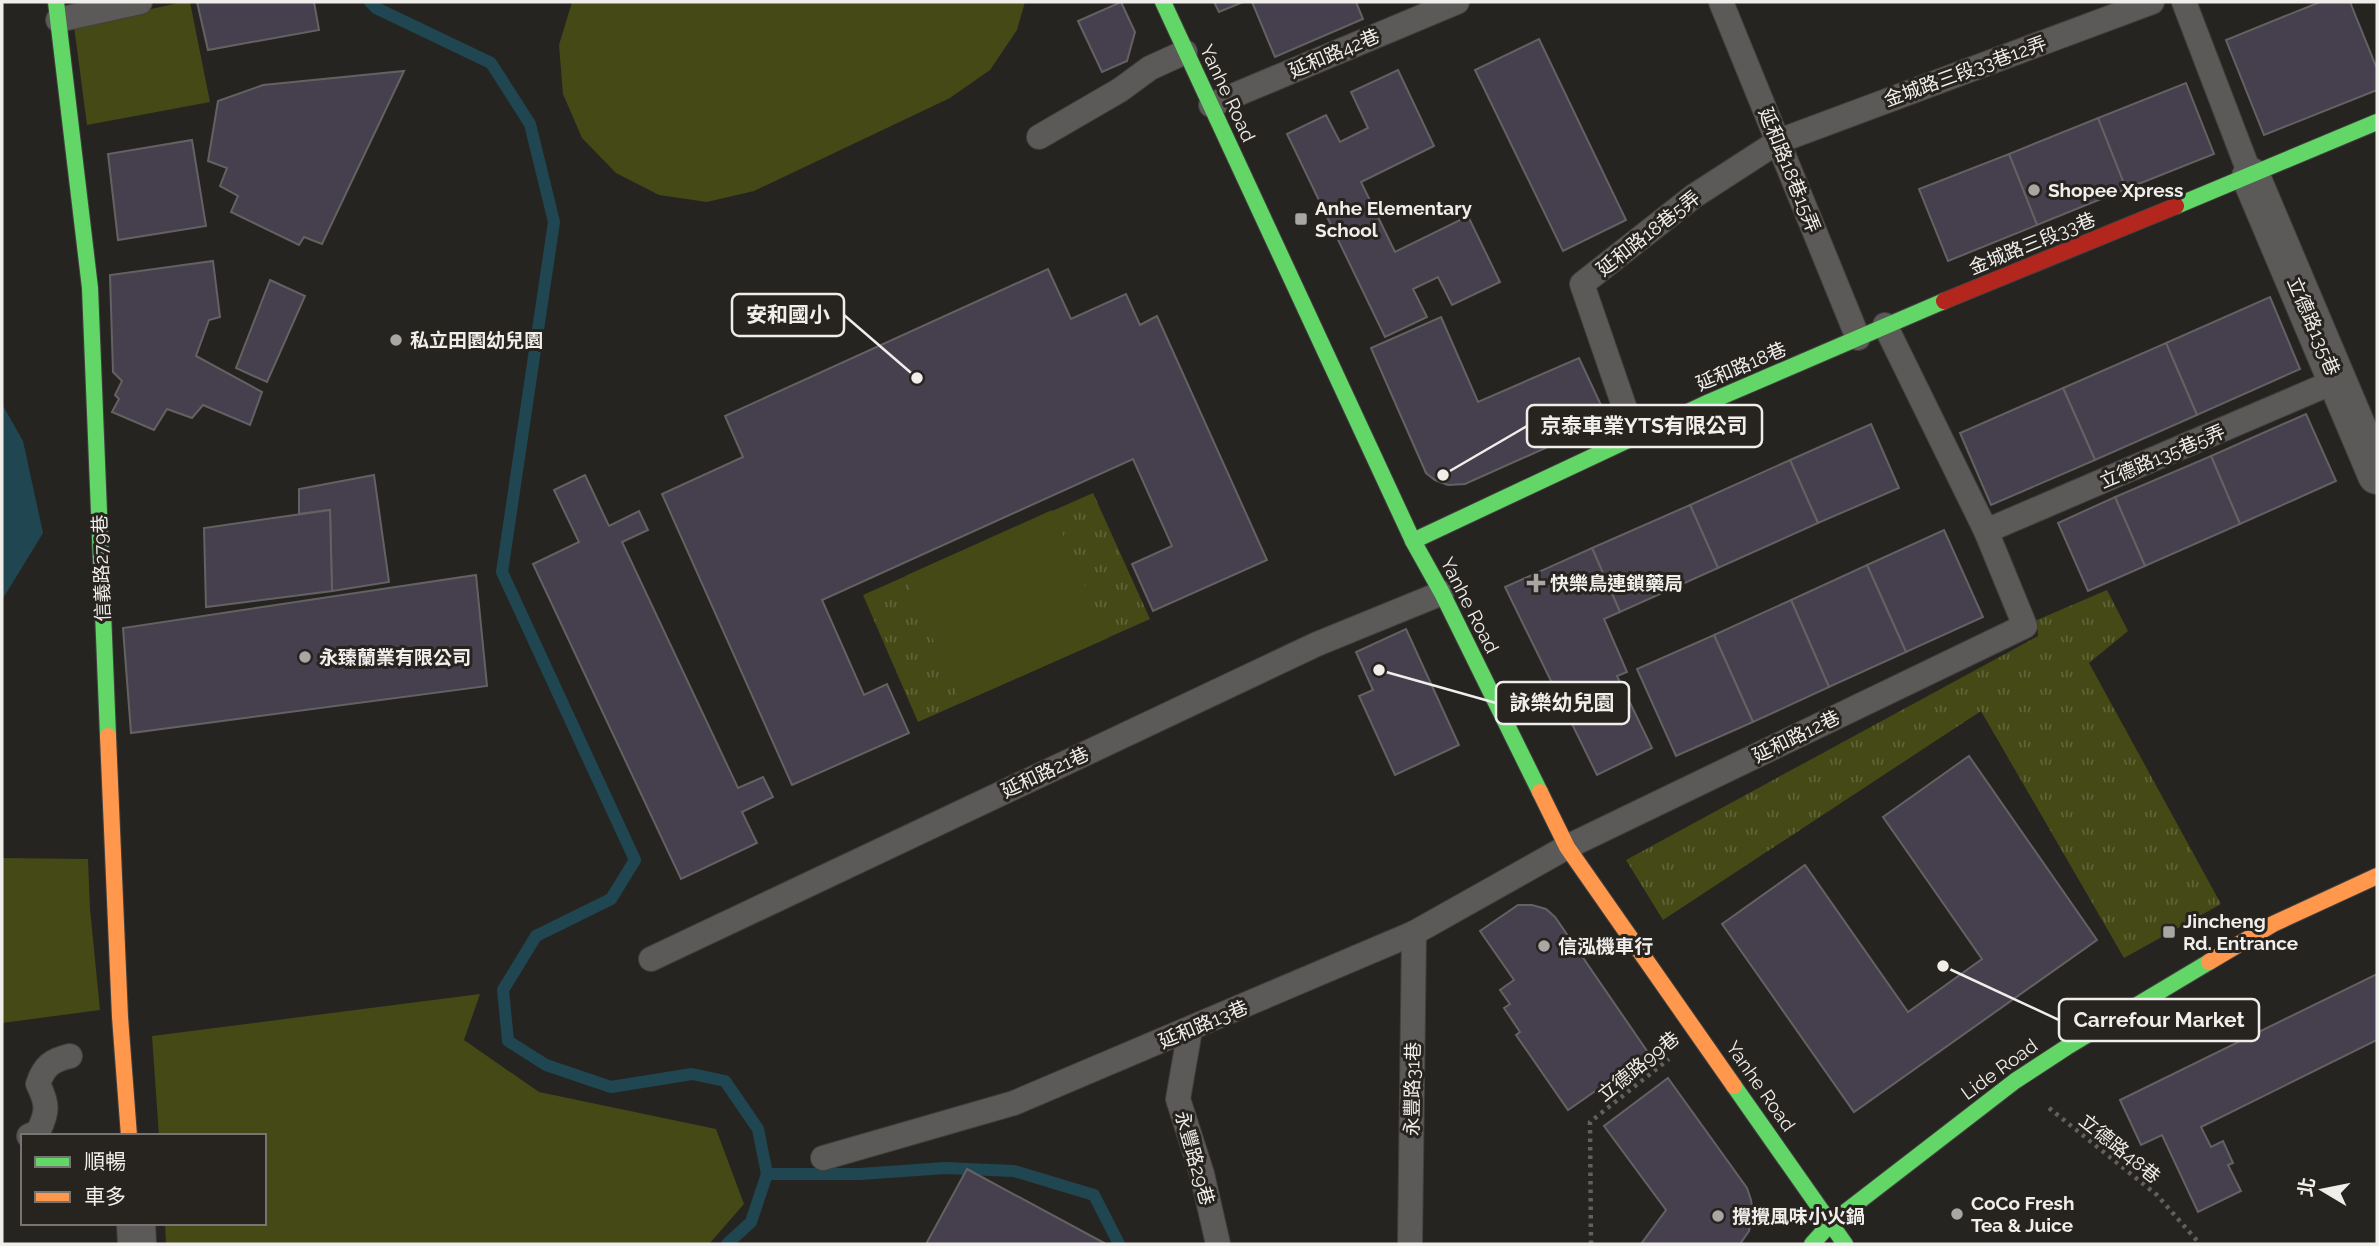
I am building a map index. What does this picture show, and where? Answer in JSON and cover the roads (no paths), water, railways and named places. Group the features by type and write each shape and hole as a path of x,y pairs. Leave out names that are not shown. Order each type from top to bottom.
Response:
{"street":[{"name":"Yanhe Road","path":"1163,2 1413,541 1567,847 1845,1244"},
{"name":"信義路279巷","path":"57,11 90,288 120,1017 129,1134"},
{"name":"金城路三段33巷","path":"1858,338 2251,177 2377,122"},
{"name":"立德路135巷","path":"2251,177 2377,475"},
{"name":"延和路18巷","path":"1413,541 1634,435 1858,338"},
{"name":"Lide Road","path":"1812,1244 1831,1223 2015,1081 2067,1047 2273,924 2377,876"},
{"path":"136,1225 137,1244"}],"lane":[{"path":"57,11 140,2"},
{"name":"延和路42巷","path":"1211,105 1457,2"},
{"name":"延和路18巷15弄","path":"1721,2 1858,338"},
{"name":"金城路三段33巷12弄","path":"1779,141 2152,2"},
{"path":"2184,2 2251,177"},
{"path":"1038,137 1120,90 1150,68 1185,52"},
{"name":"延和路18巷5弄","path":"1634,435 1582,284 1694,196 1779,141"},
{"path":"1885,325 1986,531"},
{"name":"立德路135巷5弄","path":"1986,531 2337,380"},
{"name":"延和路12巷","path":"1567,847 2025,625 1986,531"},
{"name":"延和路21巷","path":"651,959 1317,644 1441,593"},
{"name":"延和路13巷","path":"823,1158 1014,1103 1190,1030 1414,933 1567,847"},
{"name":"永豐路31巷","path":"1410,1244 1414,933"},
{"name":"永豐路29巷","path":"1190,1030 1178,1099 1202,1174 1218,1244"},
{"path":"31,1134 38,1132 45,1117 46,1100 38,1084 43,1069 55,1059 70,1056"}],"water":[{"path":"2,404 23,441 43,533 2,600"}],"waterway":[{"path":"370,2 376,8 491,63 530,124 554,222 502,572 635,860 611,899 536,936 503,990 508,1041 546,1065 611,1087 692,1074 725,1081 758,1129 767,1174 751,1222 727,1244"},
{"path":"767,1174 860,1174 945,1168 1014,1171 1094,1195 1119,1244"}],"place":[{"name":"Shopee Xpress","path":"2034,190"},
{"name":"Anhe Elementary School","path":"1301,219"},
{"name":"私立田園幼兒園","path":"396,340"},
{"name":"安和國小","path":"917,378"},
{"name":"京泰車業YTS有限公司","path":"1443,475"},
{"name":"快樂鳥連鎖藥局","path":"1536,583"},
{"name":"永臻蘭業有限公司","path":"305,657"},
{"name":"詠樂幼兒園","path":"1379,670"},
{"name":"Jincheng Rd. Entrance","path":"2169,932"},
{"name":"信泓機車行","path":"1544,946"},
{"name":"Carrefour Market","path":"1943,966"},
{"name":"CoCo Fresh Tea & Juice","path":"1957,1214"},
{"name":"攪攪風味小火鍋","path":"1718,1216"}]}
